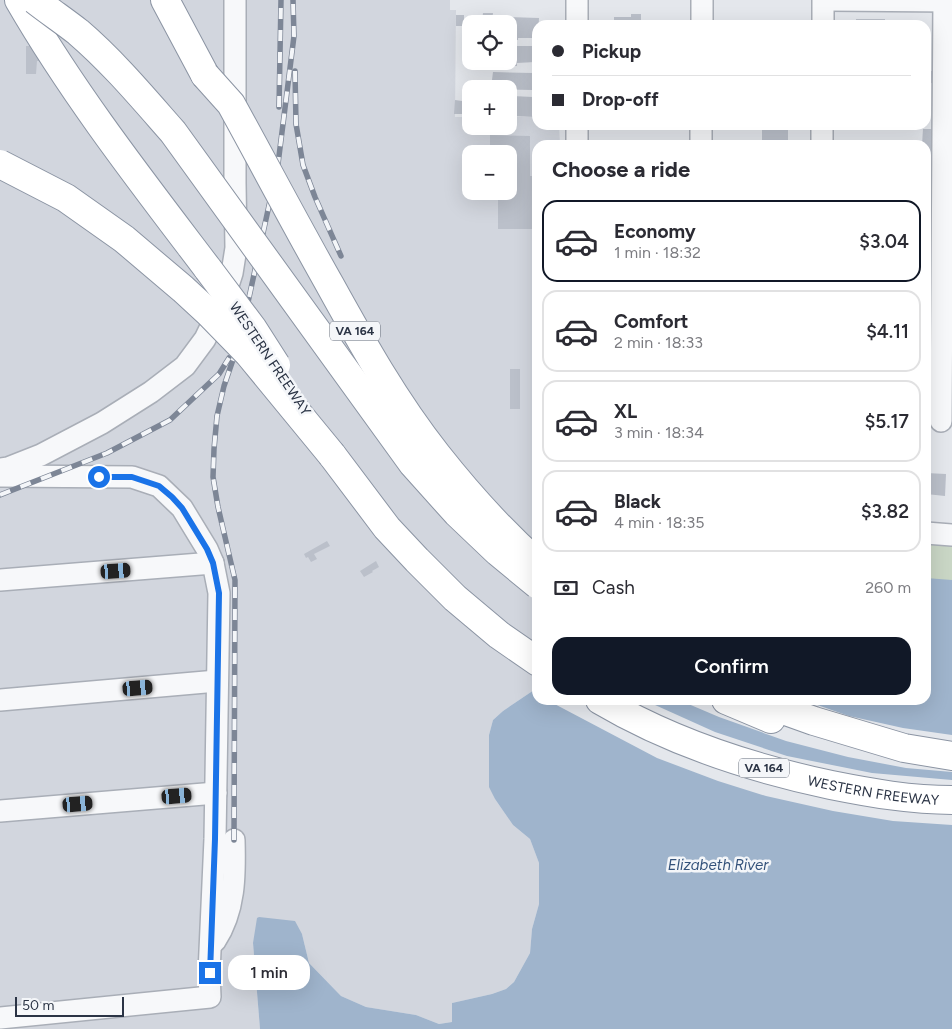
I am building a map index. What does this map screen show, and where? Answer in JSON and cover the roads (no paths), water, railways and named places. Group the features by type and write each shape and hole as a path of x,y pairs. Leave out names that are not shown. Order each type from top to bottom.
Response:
{"highway":[{"name":"WESTERN FREEWAY","path":"20,0 36,29 132,170 253,329 332,455 387,528 455,598 498,635 532,658"},
{"path":"35,0 78,32 136,90 167,125 414,464 457,513 498,552 532,580"},
{"name":"VA 164","path":"168,4 205,75 231,104 361,341 396,396 437,455 497,523 532,558"},
{"path":"0,164 66,198 124,239 183,289 249,354 332,455"},
{"name":"WESTERN FREEWAY","path":"610,705 668,735 733,760 798,778 874,794 952,800"},
{"path":"738,705 781,723 840,741 904,748 952,756"},
{"path":"769,705 814,721 904,748"}],"street":[{"path":"0,469 41,456 102,423 151,392 184,366 205,339 222,304 232,273 236,248 235,0"},
{"path":"577,0 577,20"},
{"path":"702,0 702,20"},
{"path":"823,0 823,20"},
{"path":"828,0 952,1"},
{"path":"940,421 944,0"},
{"path":"0,476 132,477 159,486 182,508 204,543 213,563 219,593 210,997 0,1018"},
{"path":"931,533 952,535"},
{"path":"0,580 213,563"},
{"path":"0,700 217,682"},
{"path":"0,811 216,793"},
{"path":"210,949 223,930 230,905 235,874 234,840"}],"water":[{"name":"Elizabeth River","path":"931,578 952,580 952,1029 260,1029 253,943 257,918 259,917 295,921 302,934 309,963 341,996 366,1007 416,1015 439,1024 452,1022 452,1003 492,994 506,989 514,982 530,953 532,929 539,904 539,863 530,839 513,825 489,787 489,735 493,720 532,691 532,705 931,705"}],"railway":[{"path":"279,107 281,0"},
{"path":"234,840 235,580 213,477 214,449 217,416 224,386 240,339 278,164 294,36 293,0"},
{"path":"295,71 296,124 303,165 341,256"},
{"path":"0,495 107,453 170,420 219,374 229,358"}]}
